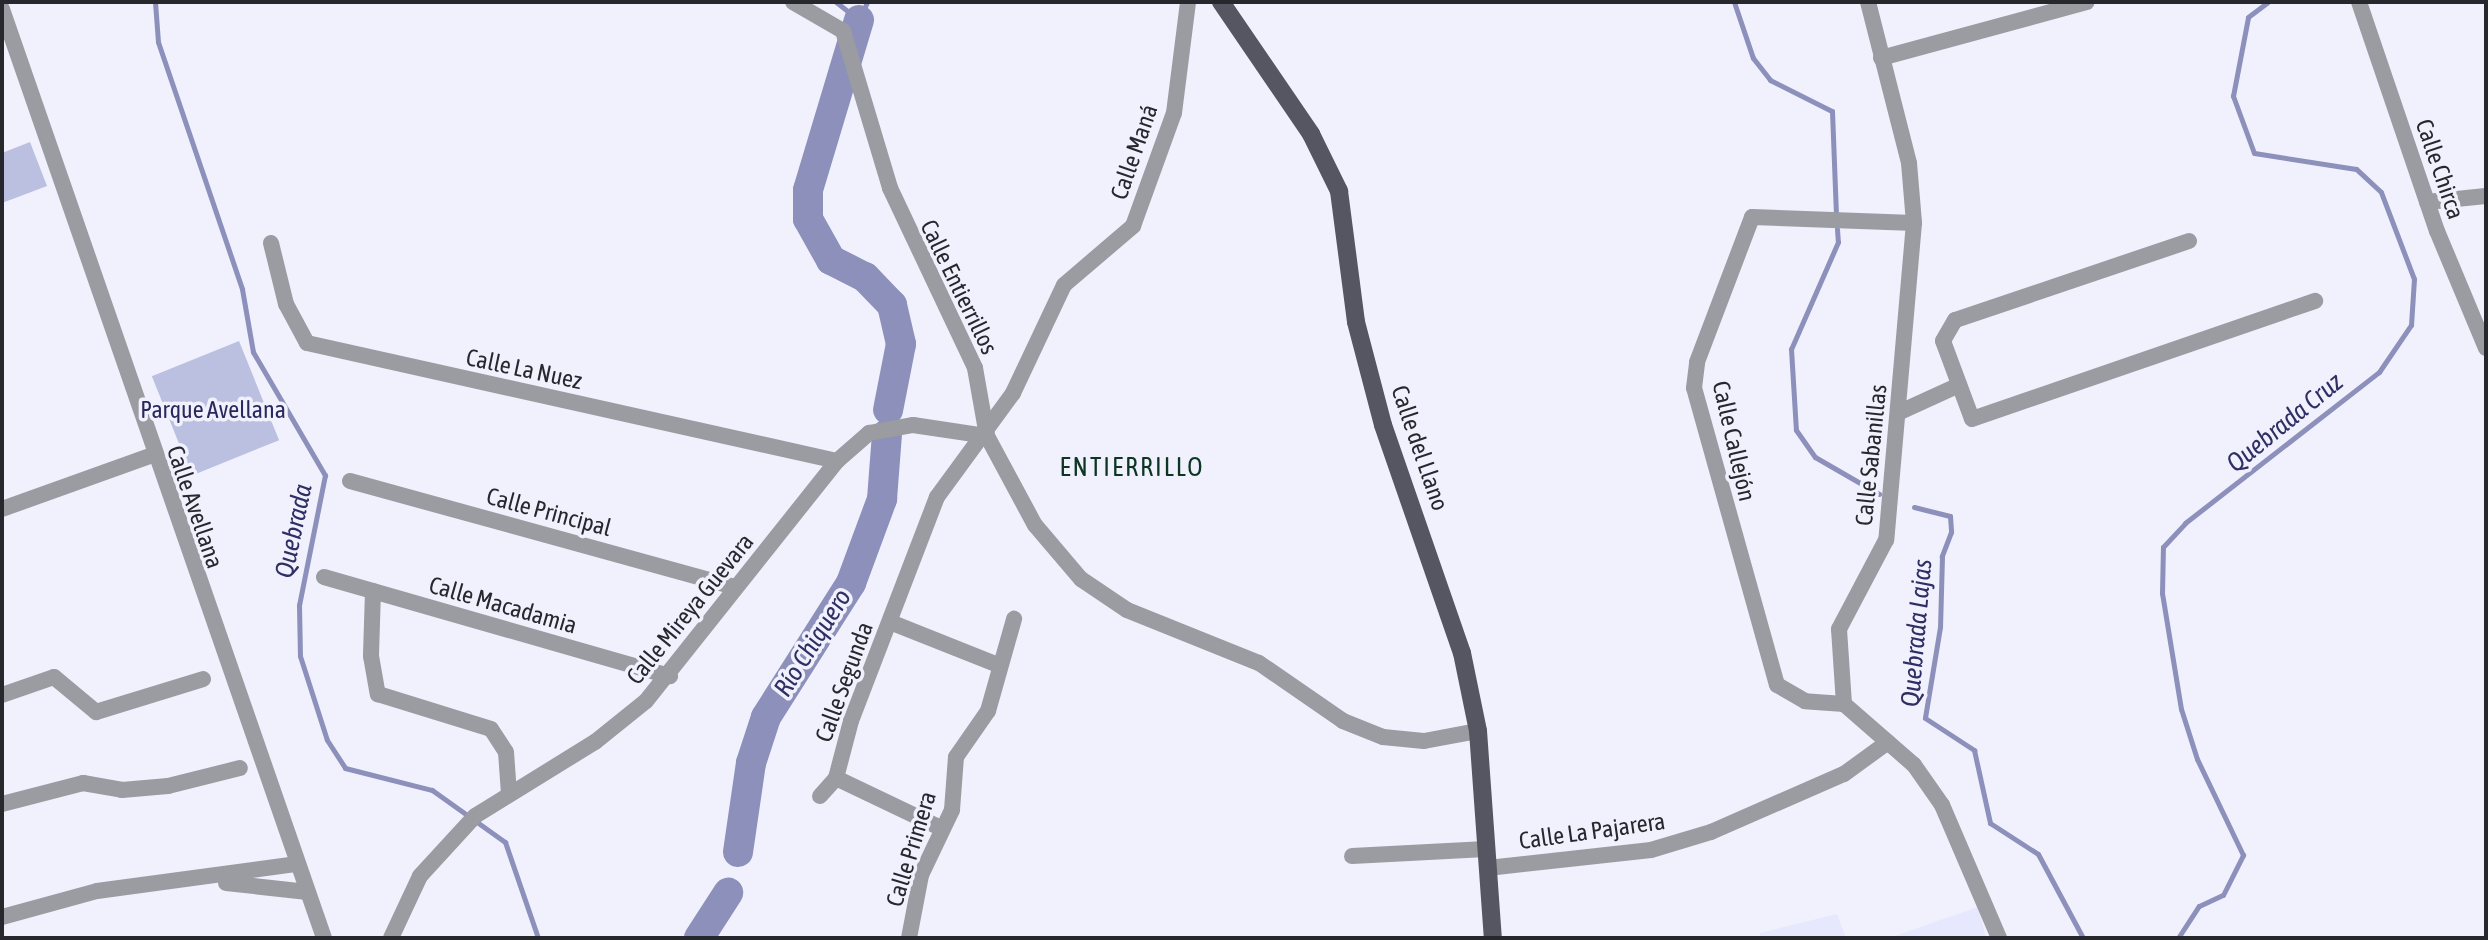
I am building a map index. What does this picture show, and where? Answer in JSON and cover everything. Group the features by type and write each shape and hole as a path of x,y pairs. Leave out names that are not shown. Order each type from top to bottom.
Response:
{"main road":[{"name":"Calle del Llano","path":"1229,6 1311,134 1339,191 1356,322 1383,425 1455,628 1478,731 1493,938"}],"street":[{"name":"Calle Entierrillos","path":"793,2 843,31 857,63 890,188 975,369 987,436 1035,525 1098,596 1259,663 1343,721 1383,737 1424,741 1478,731"},
{"name":"Calle Maná","path":"987,436 1064,285 1133,226 1174,113 1188,2"},
{"name":"Calle Sabanillas","path":"1844,704 1839,629 1885,540 1900,412 1914,223 1909,163 1868,2"},
{"path":"1881,58 2087,2"},
{"name":"Calle Chirca","path":"2359,2 2427,202 2486,348"},
{"name":"Calle Avellana","path":"2,9 152,455 324,938"},
{"path":"2427,202 2486,195"},
{"name":"Calle Callejón","path":"1844,704 1805,701 1777,685 1694,388 1697,362 1752,217 1914,223"},
{"path":"2189,241 1955,320 1943,341 1972,419 2315,301"},
{"name":"Calle La Nuez","path":"271,243 286,304 307,344 837,461"},
{"path":"1900,412 1959,385"},
{"name":"Calle Mireya Guevara","path":"391,938 419,876 475,816 595,742 670,676 736,587 837,461 877,427 950,426 987,436"},
{"name":"Calle Segunda","path":"820,796 836,778 937,497 987,436"},
{"path":"2,509 152,455"},
{"name":"Calle Principal","path":"350,481 736,587"},
{"name":"Calle Macadamia","path":"324,577 670,676"},
{"path":"373,591 371,656 378,694 491,729 506,752 509,794"},
{"name":"Calle Primera","path":"909,938 921,875 941,828 952,810 956,757 988,711 998,665 1014,619"},
{"path":"890,622 998,665"},
{"path":"2,695 54,677 96,712 203,679"},
{"path":"1844,704 1888,742 1942,805 1999,938"},
{"name":"Calle La Pajarera","path":"1488,868 1651,850 1711,832 1844,774 1888,742"},
{"path":"2,804 70,785 169,786 240,768"},
{"path":"836,778 941,828"},
{"path":"1352,856 1486,849"},
{"path":"2,917 97,891 297,864"},
{"path":"196,879 308,892"}],"shaded area":[{"path":"1978,907 1986,938 1889,938"},
{"path":"1837,914 1846,938 1760,938 1760,933"}],"green space":[{"path":"30,142 47,186 2,203 2,153"},
{"name":"Parque Avellana","path":"239,341 279,440 192,475 152,376"}],"waterway":[{"name":"Quebrada","path":"155,2 158,42 242,289 253,352 325,475 299,605 300,656 327,740 345,768 432,790 505,842 538,938"},
{"path":"836,2 859,20 867,2"},
{"name":"Quebrada Lajas","path":"1734,2 1753,58 1770,80 1832,111 1836,214"},
{"name":"Quebrada Cruz","path":"2178,938 2199,906 2223,895 2243,855 2197,759 2181,709 2162,593 2163,547 2185,523 2379,372 2411,325 2414,279 2381,192 2356,169 2254,153 2233,96 2248,17 2268,2"},
{"name":"Río Chiquero","path":"859,20 808,190 808,219 831,260 865,277 892,305 901,344 888,410"},
{"name":"Quebrada Lajas","path":"1837,229 1838,242 1791,349 1796,430 1815,457 1879,494"},
{"name":"Río Chiquero","path":"738,852 751,763 766,717 851,583 882,499 887,434"},
{"name":"Quebrada Lajas","path":"1914,507 1950,516 1951,532 1942,556 1940,627 1925,718 1974,750 1990,823 2038,854 2083,938"},
{"name":"Río Chiquero","path":"699,938 728,893"}],"district":[{"name":"ENTIERRILLO","path":"1132,468"}]}
